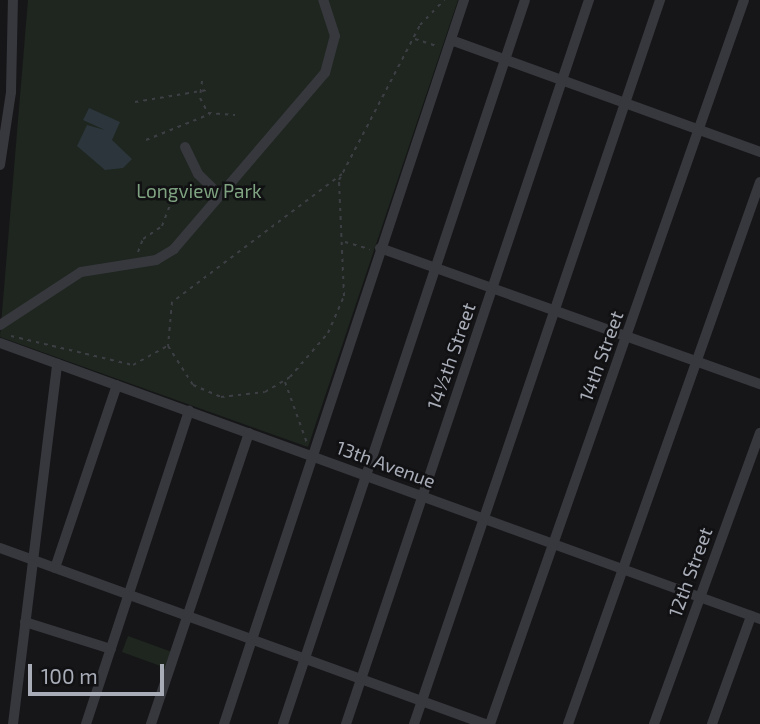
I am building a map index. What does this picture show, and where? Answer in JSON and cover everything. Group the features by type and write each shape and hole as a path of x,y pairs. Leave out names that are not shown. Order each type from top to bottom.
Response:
{"street":[{"path":"0,164 11,92 13,0"},
{"path":"0,334 81,272 165,256 325,73 335,36 324,0"},
{"path":"224,724 311,452 464,0"},
{"path":"283,724 525,0"},
{"name":"14½th Street","path":"346,724 589,0"},
{"path":"414,724 660,0"},
{"name":"14th Street","path":"488,724 744,0"},
{"path":"449,45 505,59 760,152"},
{"path":"185,147 198,174 220,195"},
{"path":"568,724 760,182"},
{"path":"380,250 435,267 760,384"},
{"name":"13th Avenue","path":"0,334 57,364 249,433 311,452 366,476 756,617"},
{"path":"13,724 57,364"},
{"path":"55,568 117,385"},
{"path":"86,724 189,411"},
{"path":"151,724 249,433"},
{"name":"12th Street","path":"654,724 760,433"},
{"path":"0,548 488,724"},
{"path":"712,724 756,617"},
{"path":"25,622 111,649"}],"path":[{"path":"342,174 178,295 167,317 168,345 183,376 215,396 245,397 285,382 334,324 344,296 344,242 338,201 342,174 414,39 444,0"},
{"path":"414,39 449,45"},
{"path":"202,81 200,89 210,114"},
{"path":"135,102 200,89 207,90"},
{"path":"146,141 210,114 235,115"},
{"path":"135,263 143,239 160,229 171,203"},
{"path":"344,242 380,250"},
{"path":"0,334 133,365 148,362 168,345"},
{"path":"285,382 311,452"}],"green space":[{"name":"Longview Park","path":"28,0 458,0 308,447 0,337"},
{"path":"128,636 172,652 166,668 122,652"}],"shaded area":[{"path":"89,108 120,122 112,140 132,159 123,168 105,170 77,146 87,125 105,130 83,120"}]}
